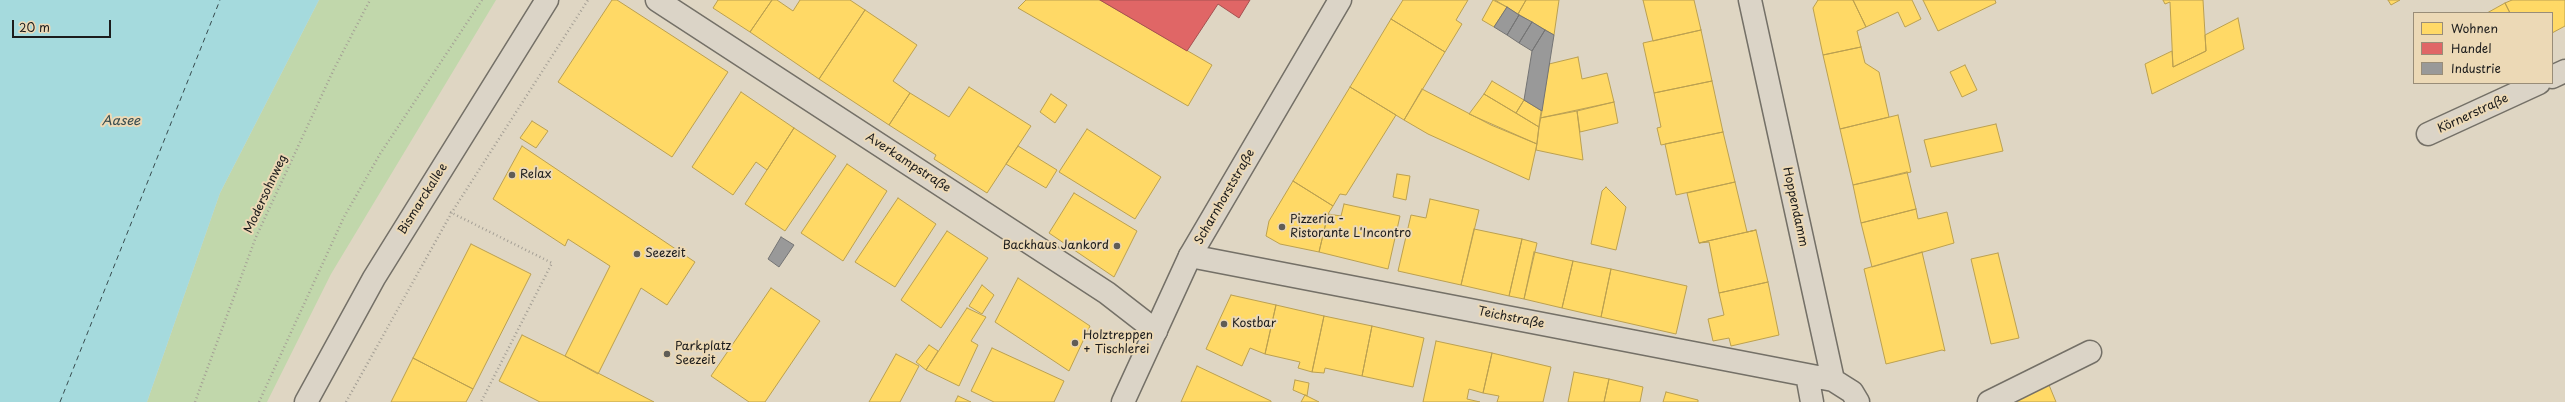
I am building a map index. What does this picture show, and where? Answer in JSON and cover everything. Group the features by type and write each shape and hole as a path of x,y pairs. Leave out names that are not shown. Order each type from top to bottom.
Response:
{"street":[{"name":"Bismarckallee","path":"306,402 374,278 548,0"},
{"name":"Averkampstraße","path":"657,0 1107,293 1156,331"},
{"name":"Scharnhorststraße","path":"1123,402 1190,256 1340,0"},
{"name":"Hoppendamm","path":"1750,0 1833,380"},
{"path":"2553,77 2565,71"},
{"name":"Körnerstraße","path":"2428,134 2537,84"},
{"name":"Teichstraße","path":"1190,256 1833,380"},
{"path":"1989,402 2090,352"},
{"path":"1807,375 1812,402"},
{"path":"1833,380 1852,392 1858,402"}],"path":[{"name":"Modersohnweg","path":"195,402 256,237 334,69 370,0"},
{"path":"259,402 344,217 380,154 482,0"},
{"path":"346,402 452,212 588,0"},
{"path":"424,197 552,263 481,402"}],"green space":[{"path":"319,0 496,0 331,274 267,402 147,402 220,193"}],"water":[{"name":"Aasee","path":"0,0 319,0 220,193 147,402 0,402"}],"building: Wohnen":[{"path":"612,0 617,0 728,72 672,157 558,82"},
{"path":"718,0 772,0 750,32 713,8"},
{"path":"772,0 777,0 793,11 800,0 850,0 865,10 819,79 750,32"},
{"path":"1026,0 1100,0 1212,65 1188,106 1018,8"},
{"path":"1403,0 1468,0 1456,20 1462,24 1445,52 1391,19"},
{"path":"1493,0 1507,7 1494,27 1482,20"},
{"path":"1495,0 1526,0 1518,14"},
{"path":"1526,0 1559,0 1554,35 1518,14"},
{"path":"1643,0 1694,0 1701,30 1653,41"},
{"path":"1818,0 1853,0 1866,27 1857,31 1861,47 1823,55 1813,8"},
{"path":"1853,0 1912,0 1921,19 1905,27 1898,12 1866,27"},
{"path":"1923,0 1995,0 1996,3 1938,31"},
{"path":"2163,0 2203,0 2206,51 2173,67 2170,2 2165,4"},
{"path":"2388,0 2400,0 2391,5"},
{"path":"2512,0 2565,0 2565,26 2553,32 2553,12 2510,12 2505,3"},
{"path":"2505,3 2510,12 2489,12"},
{"path":"865,10 917,45 893,81 910,93 889,125 819,79"},
{"path":"2238,18 2244,49 2152,94 2145,64 2172,51 2173,67 2206,51 2205,35"},
{"path":"1391,19 1445,52 1404,120 1350,87"},
{"path":"1701,30 1712,81 1654,93 1643,43"},
{"path":"1861,47 1865,63 1879,72 1889,117 1840,129 1823,55"},
{"path":"1578,57 1582,79 1607,73 1614,102 1540,118 1549,64"},
{"path":"1965,65 1977,90 1962,97 1950,72"},
{"path":"1492,81 1524,100 1516,113 1484,94"},
{"path":"1712,81 1723,132 1661,145 1657,128 1661,127 1654,93"},
{"path":"969,87 1031,126 987,193 934,159 936,155 889,125 910,93 949,117"},
{"path":"1350,87 1396,115 1346,195 1340,194 1333,206 1293,181"},
{"path":"1422,89 1491,125 1537,144 1529,180 1428,134 1404,120"},
{"path":"741,92 794,128 767,170 756,162 733,195 692,167"},
{"path":"1051,94 1067,105 1055,123 1040,112"},
{"path":"1484,94 1539,127 1537,144 1469,114"},
{"path":"1524,100 1542,111 1539,127 1516,113"},
{"path":"1614,102 1618,123 1580,132 1577,111"},
{"path":"1577,111 1583,160 1536,150 1540,118"},
{"path":"1898,115 1911,172 1853,185 1840,129"},
{"path":"532,121 548,131 536,148 520,138"},
{"path":"1996,124 2003,151 1931,167 1924,140"},
{"path":"794,128 836,156 785,231 745,204"},
{"path":"1087,129 1161,177 1135,219 1059,172"},
{"path":"1723,132 1735,182 1676,195 1665,144"},
{"name":"Seezeit","path":"522,146 695,262 667,305 641,288 598,374 565,356 610,266 568,239 565,246 493,199"},
{"path":"1018,146 1057,170 1046,188 1006,164"},
{"path":"847,164 887,191 843,261 801,233"},
{"path":"1907,172 1916,209 1861,223 1853,185"},
{"path":"1397,174 1410,176 1406,200 1393,197"},
{"path":"1293,181 1333,206 1328,214 1319,252 1280,244 1266,236 1269,221"},
{"path":"1735,182 1747,232 1756,230 1699,243 1687,193"},
{"path":"1606,187 1626,207 1616,250 1591,244 1602,191"},
{"path":"1074,193 1137,231 1114,277 1049,233"},
{"path":"898,198 936,224 895,287 855,262"},
{"path":"1430,199 1479,210 1461,285 1398,271 1411,215 1426,218"},
{"path":"1344,204 1400,216 1388,269 1319,252 1328,214 1341,216"},
{"path":"1916,209 1918,219 1947,212 1954,243 1872,267 1861,223"},
{"path":"1474,229 1522,239 1509,296 1461,285"},
{"path":"1756,230 1768,282 1719,293 1709,242 1699,243"},
{"path":"947,231 988,258 941,328 901,300"},
{"path":"1522,239 1537,243 1524,299 1509,296"},
{"path":"471,244 531,274 473,389 413,358"},
{"path":"1534,252 1573,261 1562,308 1524,299"},
{"path":"1922,252 1945,351 1942,350 1886,364 1864,269"},
{"path":"1998,253 2019,338 1991,344 1971,259"},
{"path":"1573,261 1611,269 1601,317 1562,308"},
{"path":"1611,269 1687,286 1676,334 1601,317"},
{"path":"1018,278 1090,326 1069,371 995,322"},
{"path":"1768,282 1779,335 1731,346 1729,338 1713,341 1708,319 1724,315 1719,293"},
{"path":"982,285 994,295 982,314 969,306"},
{"path":"771,288 820,321 765,402 749,402 711,376"},
{"path":"1231,295 1276,305 1265,354 1250,348 1242,366 1206,349"},
{"path":"1276,305 1324,316 1312,372 1298,368 1300,362 1265,354"},
{"path":"967,308 986,317 971,341 978,345 959,386 926,370"},
{"path":"1324,316 1372,326 1362,376 1325,368 1324,373 1312,372"},
{"path":"1372,326 1424,338 1413,387 1362,376"},
{"path":"522,335 654,402 540,402 499,381"},
{"path":"1436,341 1492,353 1483,393 1469,389 1467,399 1480,402 1423,402"},
{"path":"929,345 938,351 926,370 916,362"},
{"path":"992,348 1064,381 1054,402 994,402 971,391"},
{"path":"1492,353 1551,367 1543,402 1497,402 1499,396 1483,393"},
{"path":"896,354 919,366 900,402 869,402"},
{"path":"413,358 473,389 466,402 391,402"},
{"path":"1197,366 1271,401 1271,402 1181,402"},
{"path":"1574,372 1609,379 1604,402 1568,402"},
{"path":"1609,379 1643,387 1640,402 1604,402"},
{"path":"1295,380 1309,383 1307,396 1293,390"},
{"path":"2049,385 2056,402 2014,402"},
{"path":"1666,392 1698,400 1698,402 1663,402"},
{"path":"1305,395 1319,402 1301,402"},
{"path":"958,396 971,402 955,402"}],"building: Handel":[{"path":"1100,0 1250,0 1239,18 1218,4 1187,51"}],"building: Industrie":[{"path":"1507,7 1519,15 1507,35 1494,27"},
{"path":"1519,15 1532,22 1519,43 1507,35"},
{"path":"1532,22 1545,30 1532,51 1519,43"},
{"path":"1545,30 1554,35 1542,111 1524,100 1532,51"},
{"path":"781,237 794,245 779,267 768,259"}],"ferry route":[{"path":"60,402 220,0"}],"place":[{"name":"Relax","path":"512,175"},
{"name":"Pizzeria - Ristorante L'Incontro","path":"1282,227"},
{"name":"Backhaus Jankord","path":"1117,246"},
{"name":"Seezeit","path":"637,254"},
{"name":"Kostbar","path":"1224,324"},
{"name":"Holztreppen + Tischlerei","path":"1075,343"},
{"name":"Parkplatz Seezeit","path":"667,354"}]}
